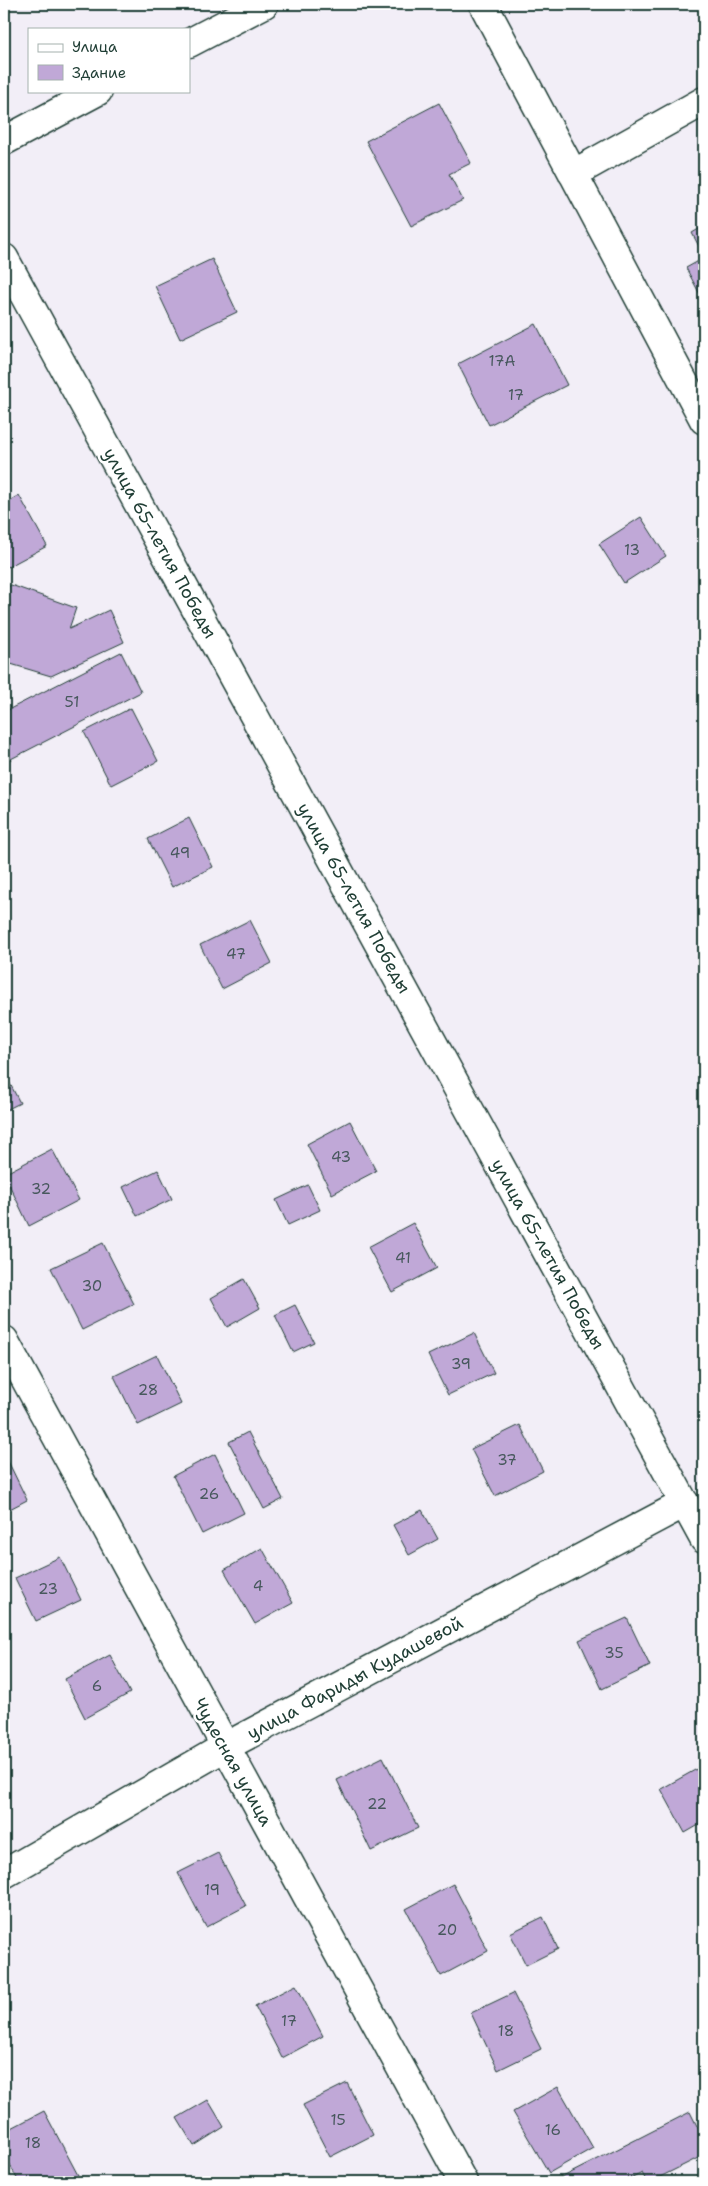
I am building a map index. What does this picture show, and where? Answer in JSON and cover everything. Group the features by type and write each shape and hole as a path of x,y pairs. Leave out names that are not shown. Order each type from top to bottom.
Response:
{"street":[{"path":"190,42 264,4"},
{"path":"483,4 704,420"},
{"path":"4,141 96,92"},
{"path":"574,174 704,101"},
{"name":"улица 65-летия Победы","path":"4,258 704,1539"},
{"name":"Чудесная улица","path":"4,1340 463,2182"},
{"name":"улица Фариды Кудашевой","path":"4,1874 225,1747 685,1503"}],"building":[{"path":"439,103 471,163 449,174 463,200 411,226 366,141"},
{"path":"704,226 704,256 692,233"},
{"path":"704,258 704,302 686,268"},
{"path":"212,259 237,312 180,339 155,286"},
{"path":"536,324 567,385 489,425 458,364"},
{"path":"19,495 47,546 4,569 4,504"},
{"path":"641,517 666,556 624,583 599,544"},
{"path":"11,585 76,608 69,629 109,610 124,642 51,676 4,662 4,590"},
{"path":"121,652 141,692 7,761 4,754 4,712"},
{"path":"131,708 158,761 111,785 84,732"},
{"path":"189,818 213,867 172,887 148,839"},
{"path":"250,920 272,963 222,989 200,945"},
{"path":"4,1072 20,1103 4,1111"},
{"path":"350,1121 376,1171 332,1194 307,1144"},
{"path":"52,1149 79,1200 29,1226 4,1174"},
{"path":"158,1170 172,1199 137,1216 123,1187"},
{"path":"308,1185 320,1210 288,1225 276,1200"},
{"path":"413,1223 437,1268 392,1292 368,1247"},
{"path":"103,1243 134,1304 82,1330 51,1268"},
{"path":"244,1279 260,1308 227,1327 211,1298"},
{"path":"295,1305 314,1342 293,1352 275,1315"},
{"path":"474,1333 494,1373 448,1395 428,1355"},
{"path":"157,1355 181,1404 138,1425 114,1376"},
{"path":"520,1425 543,1471 495,1496 471,1449"},
{"path":"248,1432 283,1499 264,1509 229,1442"},
{"path":"215,1454 244,1513 202,1534 173,1476"},
{"path":"4,1456 27,1500 4,1512"},
{"path":"422,1510 438,1539 409,1555 393,1525"},
{"path":"262,1548 293,1603 255,1624 224,1570"},
{"path":"60,1557 81,1600 36,1621 15,1578"},
{"path":"627,1618 650,1666 602,1689 579,1640"},
{"path":"110,1655 130,1693 85,1718 65,1679"},
{"path":"383,1757 418,1828 371,1851 337,1780"},
{"path":"704,1765 704,1822 685,1833 661,1789"},
{"path":"218,1853 246,1906 206,1927 178,1873"},
{"path":"453,1884 488,1951 441,1976 406,1909"},
{"path":"543,1917 558,1949 526,1965 510,1933"},
{"path":"296,1985 323,2036 282,2058 255,2006"},
{"path":"513,1993 541,2049 498,2070 471,2013"},
{"path":"347,2083 373,2135 330,2157 303,2105"},
{"path":"558,2087 593,2148 549,2173 513,2112"},
{"path":"208,2100 224,2127 194,2146 177,2118"},
{"path":"44,2111 80,2179 74,2182 19,2182 4,2154 4,2132"},
{"path":"690,2112 704,2140 704,2155 650,2182 647,2182 642,2173 625,2182 558,2182 557,2180"}]}
